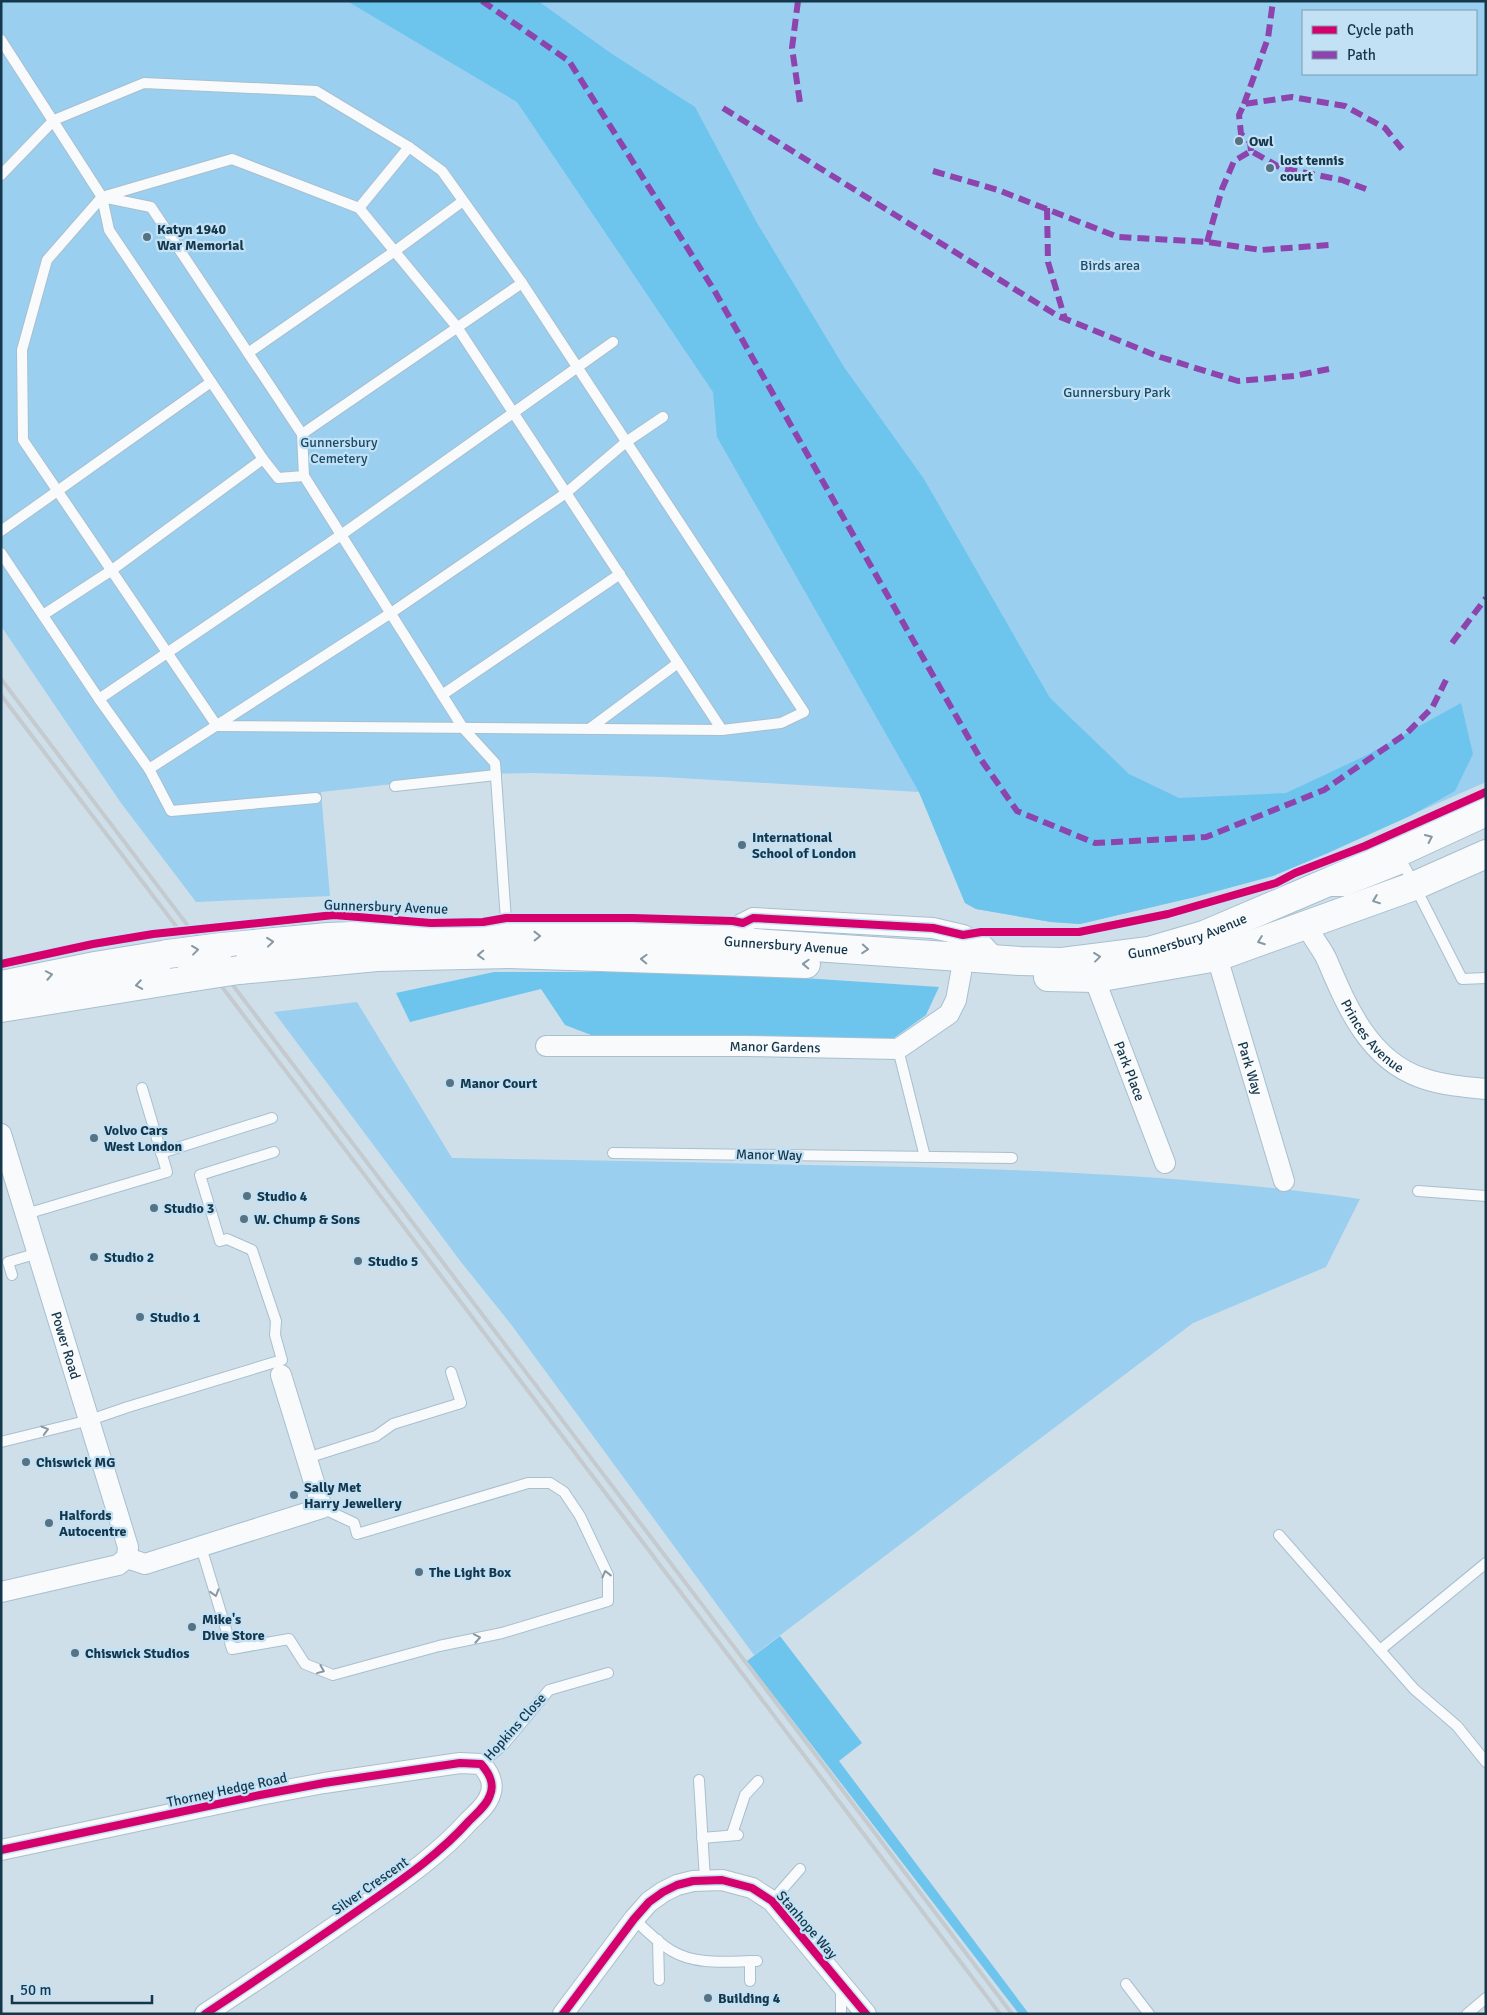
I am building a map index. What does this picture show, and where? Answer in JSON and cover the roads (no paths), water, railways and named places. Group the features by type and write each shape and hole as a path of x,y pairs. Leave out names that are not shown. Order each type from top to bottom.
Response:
{"highway":[{"name":"Gunnersbury Avenue","path":"1,985 95,966 221,947 347,936 423,933 711,940 1062,962 1149,951 1204,935 1408,848 1486,812"},
{"name":"Gunnersbury Avenue","path":"1,1008 239,970 377,957 509,954 819,964 961,973 1096,978 1217,957 1306,924 1341,914 1414,886 1486,854"}],"street":[{"name":"Princes Avenue","path":"1306,924 1310,936 1322,948 1351,1011 1364,1034 1377,1050 1394,1064 1420,1078 1445,1084 1486,1088"},
{"name":"Park Way","path":"1217,957 1284,1181"},
{"path":"898,1049 949,1014 956,1000 961,973"},
{"name":"Park Place","path":"1096,978 1098,988 1165,1163"},
{"name":"Manor Gardens","path":"546,1046 746,1046 898,1049"},
{"name":"Power Road","path":"1,1134 5,1159 26,1214 127,1540 127,1558"},
{"path":"1,1592 111,1567 123,1562 127,1558 145,1564 322,1508 282,1375"},
{"name":"Thorney Hedge Road","path":"1,1850 287,1790 460,1763 481,1764"},
{"name":"Silver Crescent","path":"205,2014 387,1890 446,1845 482,1808 490,1797 492,1784 490,1776 481,1764"},
{"name":"Stanhope Way","path":"563,2014 634,1919 649,1902 677,1885 705,1880 738,1883 752,1888 772,1901 866,2014"}],"lane":[{"path":"1,40 102,197 109,230 263,459 278,478 304,476"},
{"path":"1,175 54,120 144,83 316,90 409,147 442,171 522,284 804,712 781,722 722,730 217,726"},
{"path":"359,208 409,147"},
{"path":"217,726 24,440 22,350 47,260 102,197 232,159 359,208 457,327 722,730"},
{"path":"102,197 151,207 302,434 304,476 463,728 496,763 507,936"},
{"path":"248,353 395,251 463,201"},
{"path":"302,434 522,284"},
{"path":"99,700 341,535 613,342"},
{"path":"1,531 211,382"},
{"path":"149,769 391,613 566,493 626,442 663,417"},
{"path":"42,615 112,570 263,459"},
{"path":"1,553 99,700 149,769 171,810 316,798"},
{"path":"442,694 620,574"},
{"path":"589,729 678,663"},
{"path":"395,786 496,775"},
{"path":"1309,891 1345,891 1405,867 1462,980 1486,978"},
{"path":"898,1049 925,1157"},
{"path":"26,1214 167,1172 142,1088"},
{"path":"161,1153 272,1118"},
{"path":"1,1442 90,1420 282,1360 274,1335 276,1321 252,1250 228,1239 220,1241 200,1174 274,1152"},
{"name":"Manor Way","path":"613,1153 1012,1158"},
{"path":"1418,1191 1486,1196"},
{"path":"12,1275 5,1262 38,1253"},
{"path":"307,1458 376,1436 393,1424 461,1403 451,1372"},
{"path":"201,1547 232,1649 289,1640 305,1664 333,1675 439,1646 502,1633 608,1601 608,1575 580,1516 564,1492 550,1483 528,1483 357,1534 354,1523 322,1508"},
{"path":"1279,1535 1414,1689 1456,1726 1486,1762"},
{"path":"1380,1650 1486,1563"},
{"name":"Hopkins Close","path":"481,1764 504,1744 548,1690 608,1674"},
{"path":"699,1780 705,1880"},
{"path":"702,1838 735,1835 745,1796 758,1781"},
{"path":"772,1901 800,1869"},
{"path":"634,1919 673,1952 689,1958 704,1961 753,1961 750,1982"},
{"path":"658,1940 659,1980"},
{"path":"841,1983 841,2014"},
{"path":"1126,1984 1149,2014"},
{"path":"1467,2014 1486,1998"}],"railway":[{"path":"1,679 1012,2014"},
{"path":"1,695 1000,2014"}],"place":[{"name":"Owl","path":"1239,141"},
{"name":"lost tennis court","path":"1270,168"},
{"name":"Katyn 1940 War Memorial","path":"147,237"},
{"name":"International School of London","path":"742,845"},
{"name":"Manor Court","path":"450,1083"},
{"name":"Volvo Cars West London","path":"94,1138"},
{"name":"Studio 4","path":"247,1196"},
{"name":"Studio 3","path":"154,1208"},
{"name":"W. Chump & Sons","path":"244,1219"},
{"name":"Studio 2","path":"94,1257"},
{"name":"Studio 5","path":"358,1261"},
{"name":"Studio 1","path":"140,1317"},
{"name":"Chiswick MG","path":"26,1462"},
{"name":"Sally Met Harry Jewellery","path":"294,1495"},
{"name":"Halfords Autocentre","path":"49,1523"},
{"name":"The Light Box","path":"419,1572"},
{"name":"Mike's Dive Store","path":"192,1627"},
{"name":"Chiswick Studios","path":"75,1653"},
{"name":"Building 4","path":"708,1998"}],"park label":[{"name":"Birds area","path":"1110,265"},
{"name":"Gunnersbury Park","path":"1117,392"},
{"name":"Gunnersbury Cemetery","path":"339,450"}]}
